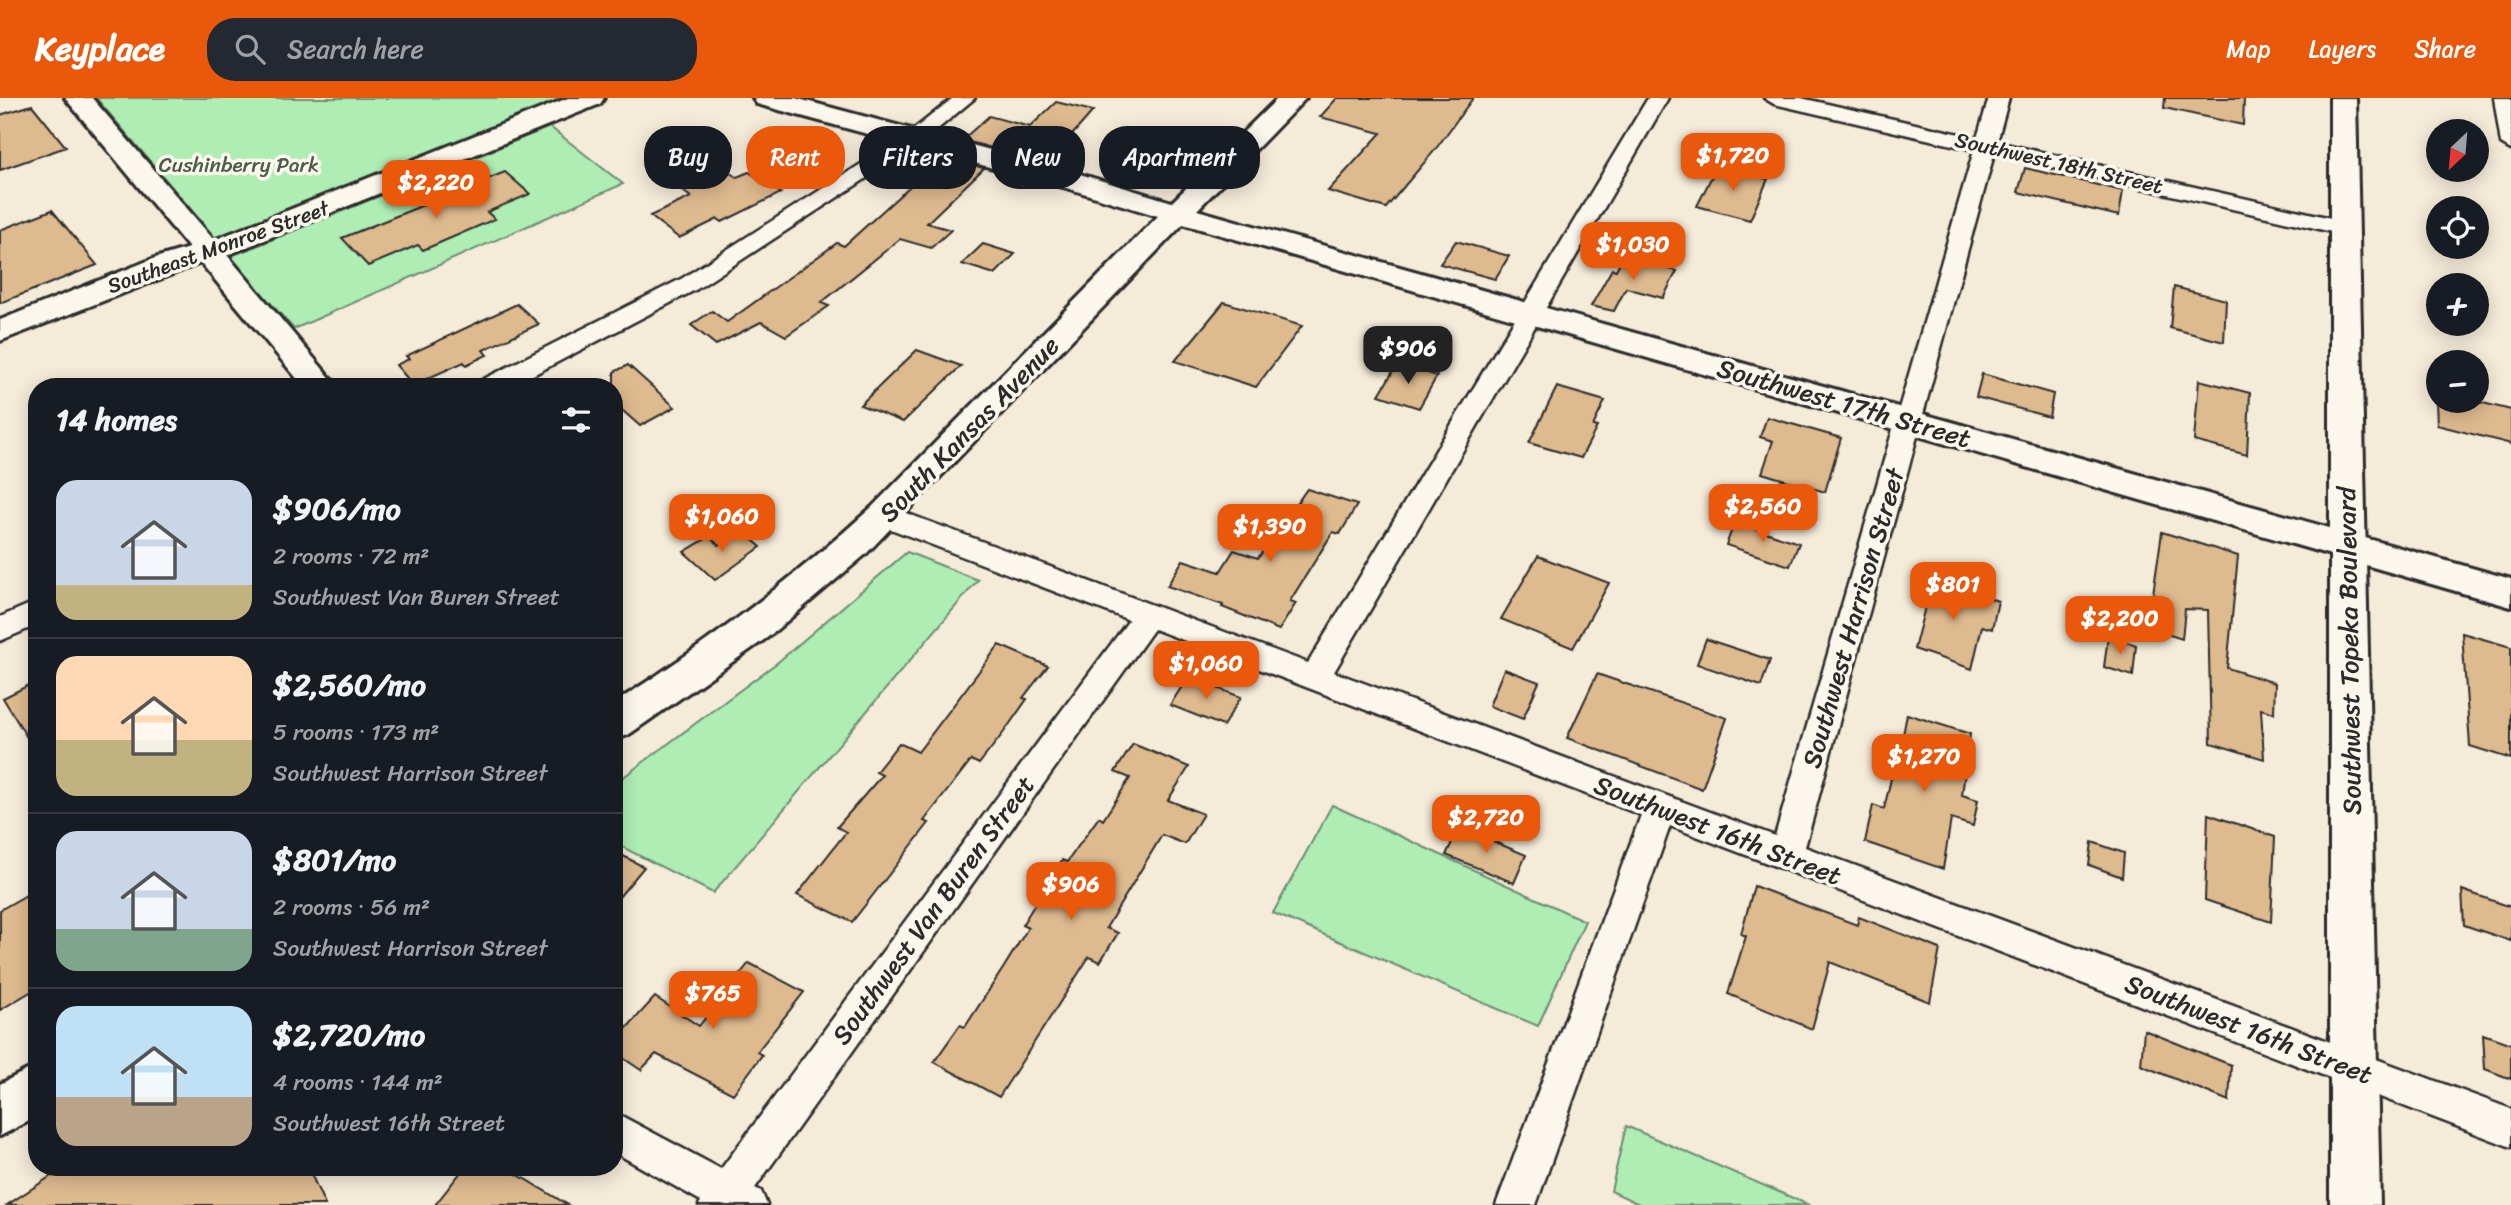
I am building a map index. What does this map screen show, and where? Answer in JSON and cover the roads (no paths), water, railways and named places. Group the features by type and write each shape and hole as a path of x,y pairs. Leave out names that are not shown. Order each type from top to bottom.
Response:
{"main road":[{"path":"78,98 315,378"},
{"name":"Southeast Monroe Street","path":"0,331 166,264 237,243 591,98"},
{"name":"Southwest 17th Street","path":"766,98 870,126"},
{"name":"South Kansas Avenue","path":"623,716 702,666 791,600 886,516 1177,213 1293,98"},
{"name":"Southwest Topeka Boulevard","path":"2343,98 2355,1205"},
{"name":"Southwest 17th Street","path":"977,155 2511,593"},
{"path":"0,1112 28,1095"}],"street":[{"path":"930,126 965,98"},
{"path":"1315,678 1658,98"},
{"name":"Southwest 18th Street","path":"1774,98 2344,228"},
{"name":"Southwest Harrison Street","path":"1786,855 2000,98"},
{"path":"2502,100 2511,145"},
{"path":"506,378 689,284 859,174"},
{"name":"Southwest 16th Street","path":"886,516 2511,1128"},
{"name":"Southwest Van Buren Street","path":"731,1201 1147,615"},
{"path":"0,630 28,616"},
{"path":"1516,1205 1660,808"},
{"path":"623,1136 731,1201"}],"park label":[{"name":"Cushinberry Park","path":"239,165"}]}
